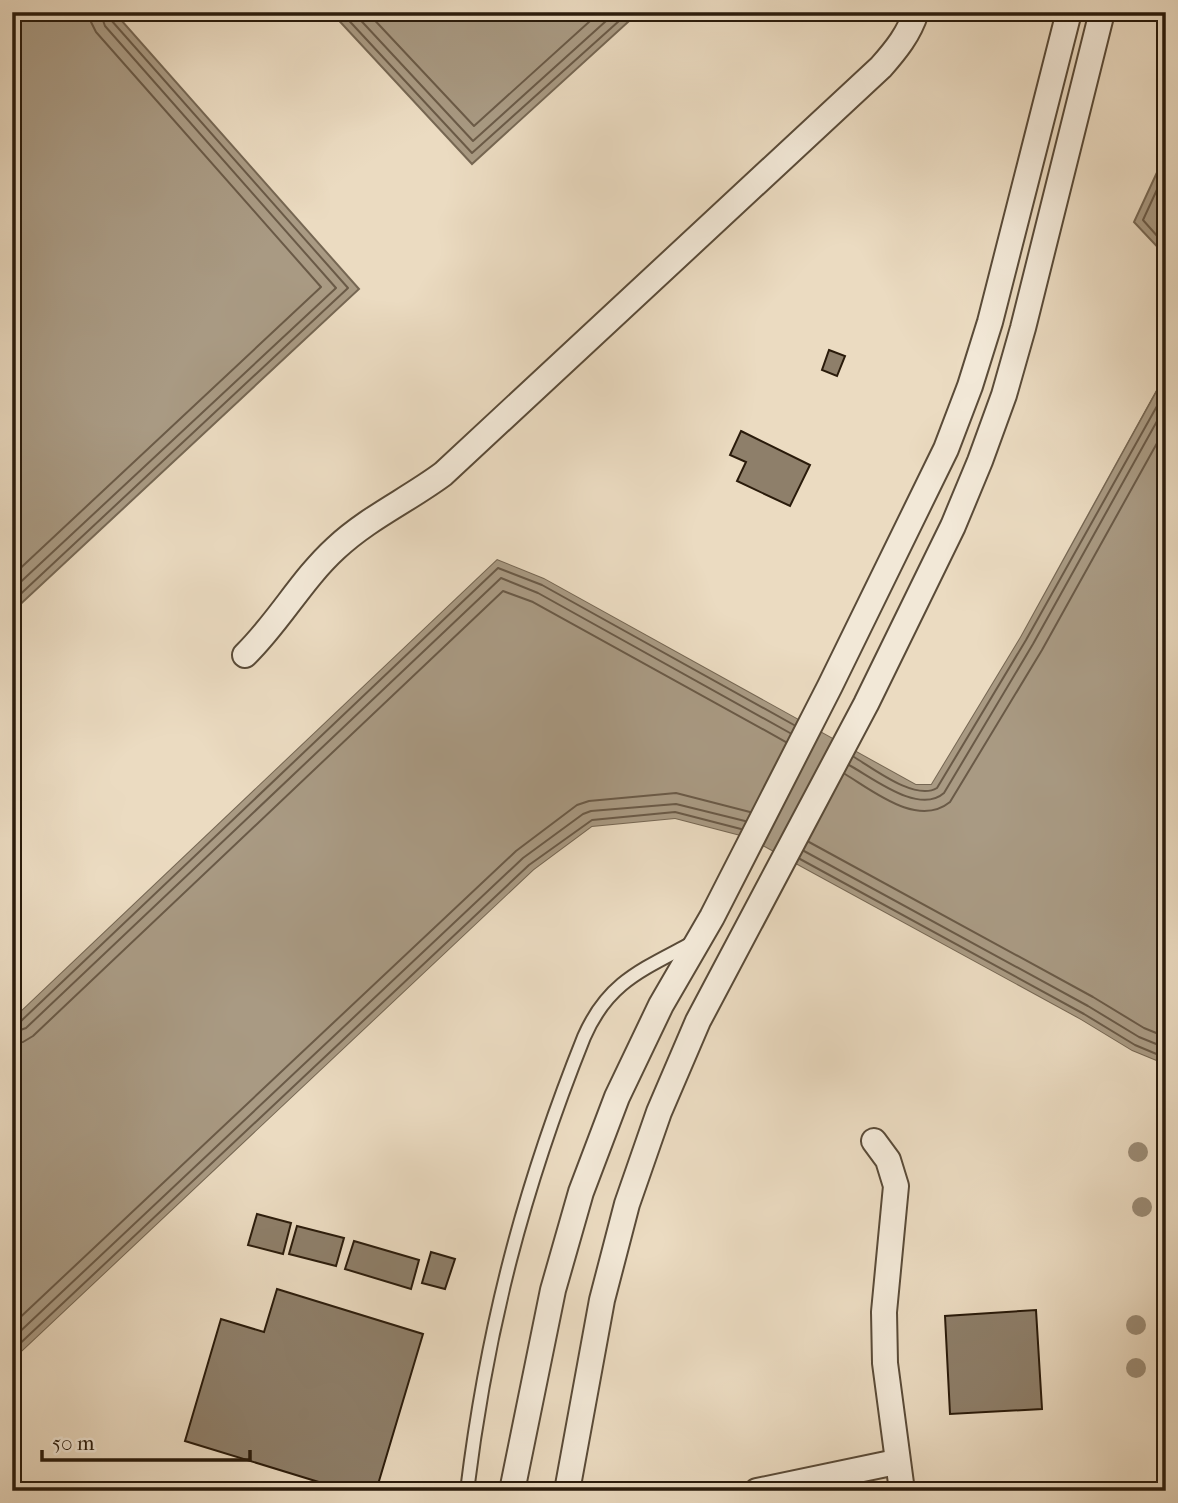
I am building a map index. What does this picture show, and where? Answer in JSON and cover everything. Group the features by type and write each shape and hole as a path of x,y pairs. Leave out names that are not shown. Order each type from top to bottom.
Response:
{"street":[{"path":"245,655 336,548 381,514 443,474 881,67 899,48 916,12"},
{"path":"512,1491 553,1290 581,1192 617,1097 661,1004 712,917 830,686 946,449 990,322 1069,12"},
{"path":"567,1491 602,1300 627,1205 664,1100 698,1021 866,704 953,526 980,461 1004,395 1023,328 1102,12"},
{"path":"874,1141 888,1160 896,1186 884,1312 885,1363 896,1462 902,1491"},
{"path":"757,1491 896,1462"}],"lane":[{"path":"467,1491 486,1360 510,1255 536,1164 592,1017 604,1000 637,972 698,940"}],"water":[{"path":"12,12 114,12 359,289 12,612"},
{"path":"331,12 639,12 472,164"},
{"path":"1166,153 1166,256 1134,222"},
{"path":"1166,380 1166,1065 1132,1051 1081,1020 748,838 675,819 592,827 534,870 12,1361 12,1019 497,559 544,578 916,784 931,784 1020,637 1158,388"}],"pier":[{"path":"1166,377 1157,388 1020,637 931,784 916,784 544,578 497,559 12,1019 12,1015 496,555 546,575 917,781 929,780 1017,635 1154,386"},
{"path":"675,819 748,838 1081,1020 1132,1051 1166,1065 1166,1069 1130,1054 1079,1023 747,842 675,823 594,830 536,872 12,1364 12,1361 534,870 592,827"}],"building":[{"path":"829,350 845,356 837,376 822,370"},
{"path":"741,431 810,465 790,506 737,481 746,462 730,455"},
{"path":"257,1214 291,1223 283,1254 248,1245"},
{"path":"297,1226 344,1238 336,1266 289,1254"},
{"path":"354,1241 419,1260 411,1289 345,1269"},
{"path":"431,1252 455,1259 445,1289 422,1283"},
{"path":"277,1289 423,1334 376,1491 348,1491 185,1441 221,1319 264,1332"},
{"path":"1036,1310 1042,1409 950,1414 945,1316"}]}
